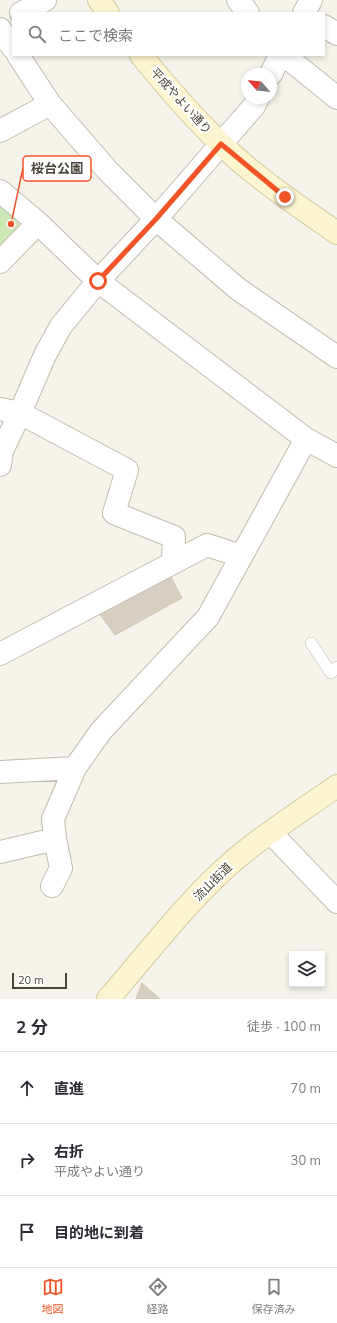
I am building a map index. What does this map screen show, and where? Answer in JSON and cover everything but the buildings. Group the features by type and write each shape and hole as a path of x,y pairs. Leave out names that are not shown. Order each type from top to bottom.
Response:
{"street":[{"path":"23,12 45,0"},
{"path":"99,0 107,12"},
{"path":"238,0 247,12"},
{"path":"305,12 311,0"},
{"path":"0,24 12,18"},
{"path":"325,27 337,34"},
{"path":"0,29 12,47"},
{"path":"19,56 50,104 108,171 156,219 238,289 337,357"},
{"name":"平成やよい通り","path":"142,56 185,106 221,144 285,197 337,233"},
{"path":"273,68 279,56"},
{"path":"285,56 337,98"},
{"path":"0,130 50,104"},
{"path":"0,465 10,411 45,355 61,326 98,281 156,219 255,104"},
{"path":"0,191 38,223 98,281 306,438 337,456"},
{"path":"0,262 38,223"},
{"path":"10,411 127,470 114,513 174,538 173,563"},
{"path":"52,886 61,868 55,839 53,819 75,768 101,730 208,617 306,438"},
{"path":"0,654 207,545 241,556"},
{"path":"0,772 75,768"},
{"name":"流山街道","path":"108,999 207,886 238,858 337,786"},
{"path":"271,833 337,902"},
{"path":"0,852 55,839"}],"lane":[{"path":"311,644 331,673 337,667"}],"green space":[{"path":"0,202 21,220 22,229 0,253"}],"place":[{"name":"桜台公園","path":"11,224"}],"route":[{"path":"98,281 156,219 221,144 285,197"}]}
